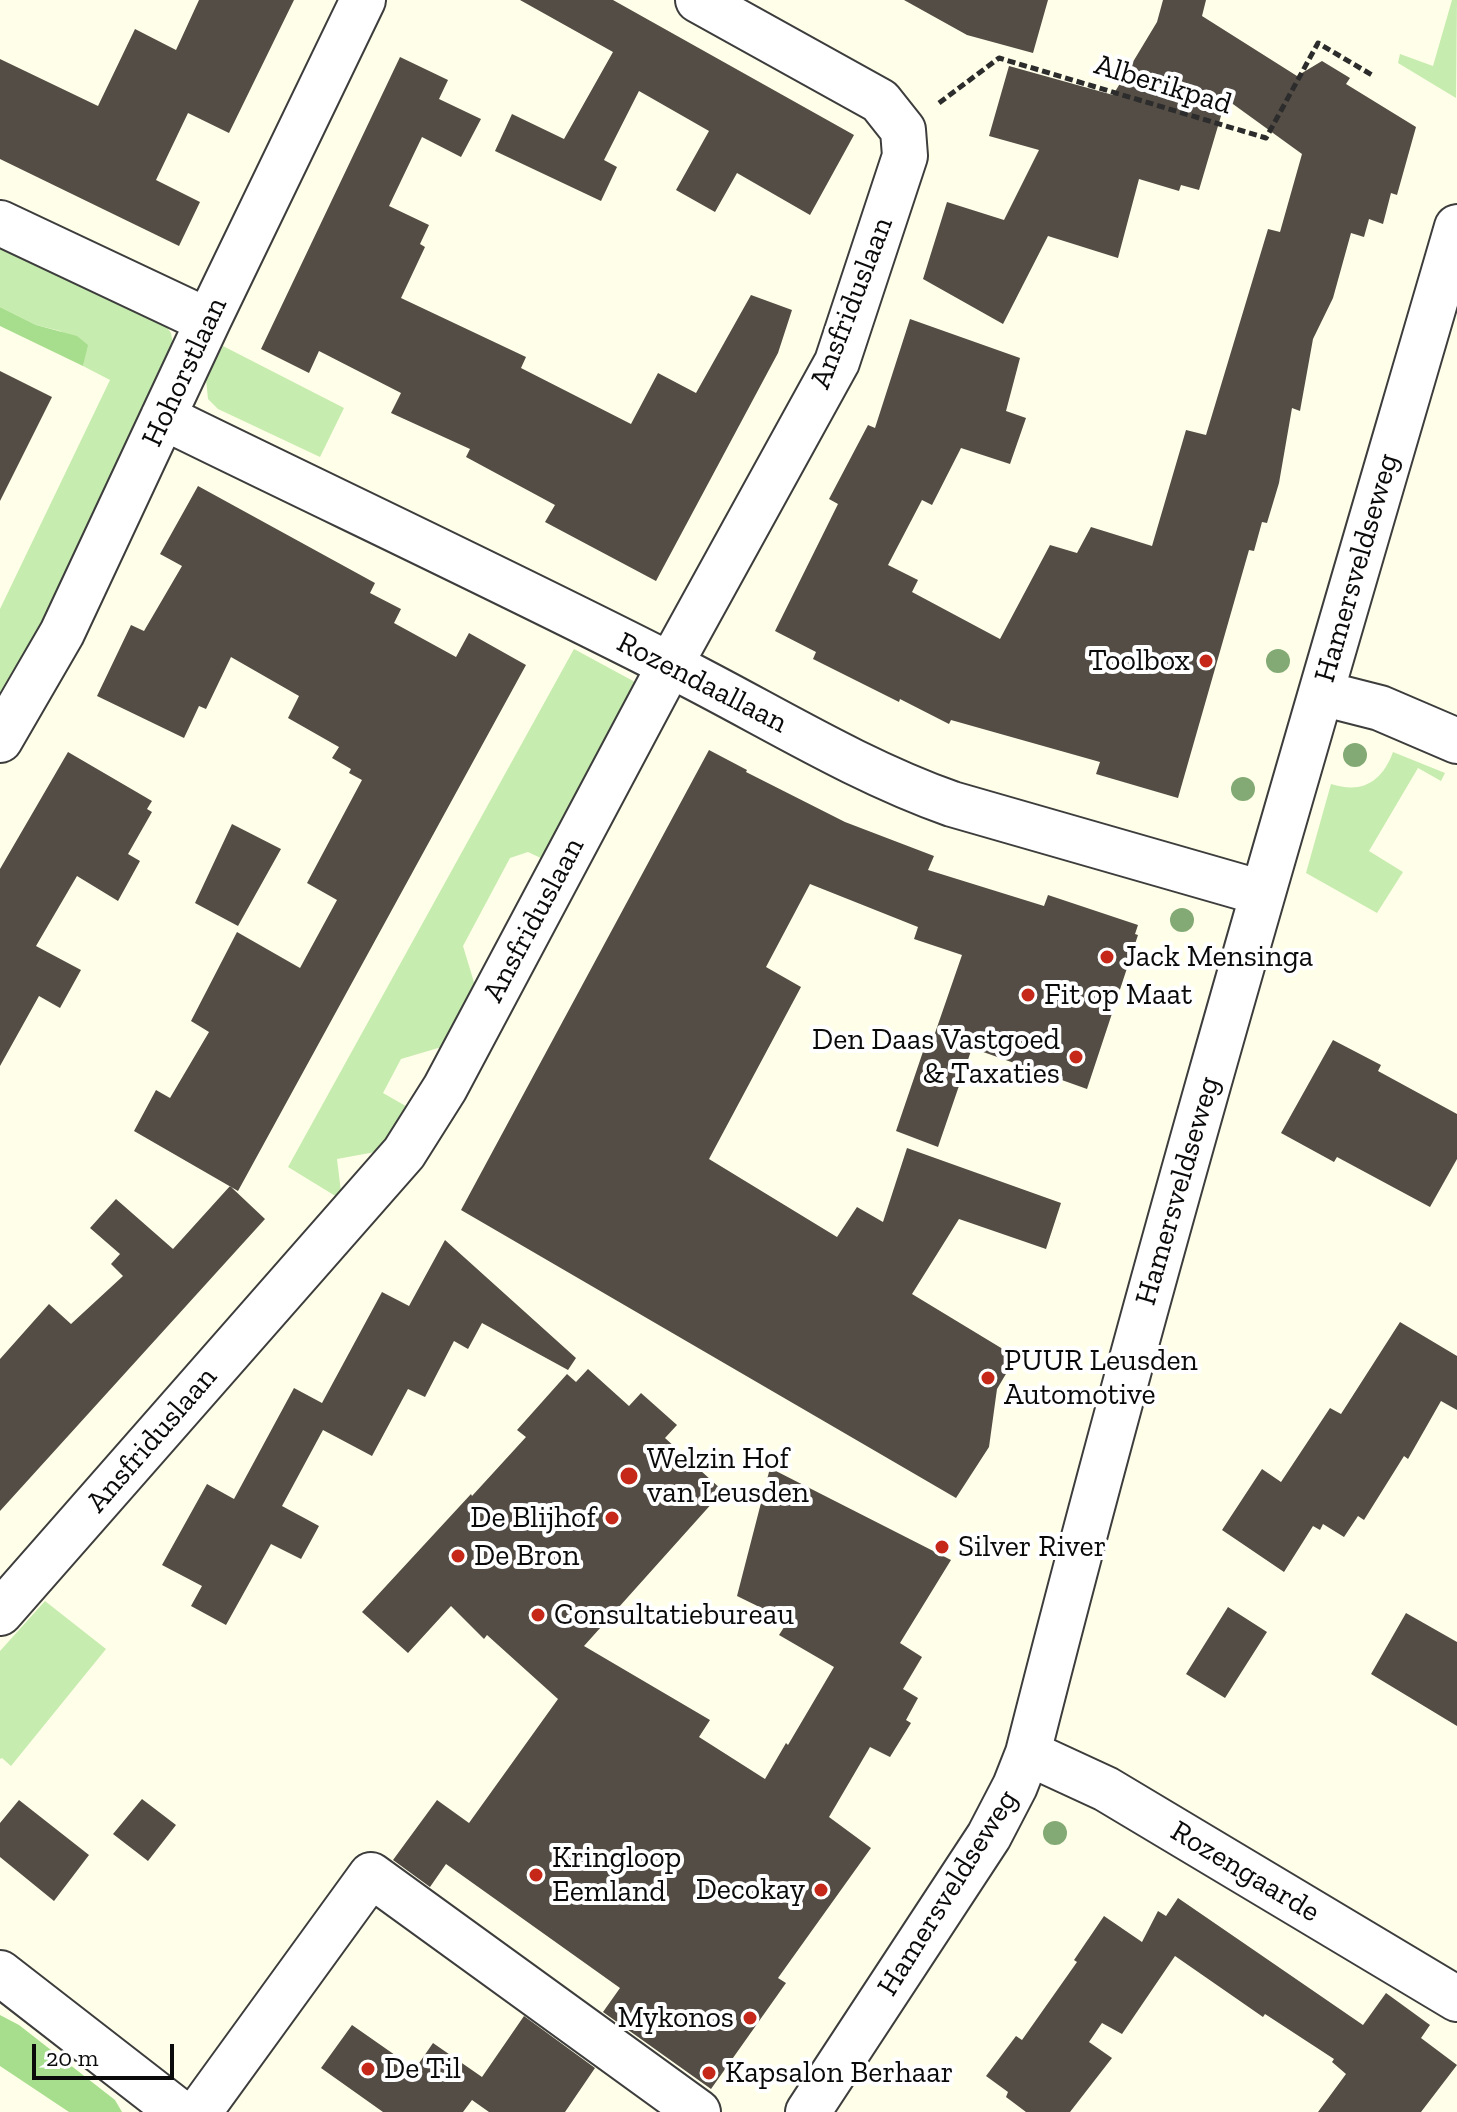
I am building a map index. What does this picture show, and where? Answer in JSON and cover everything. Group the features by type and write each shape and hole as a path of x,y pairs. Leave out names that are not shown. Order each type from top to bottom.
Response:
{"street":[{"name":"Hohorstlaan","path":"0,740 62,633 363,0"},
{"path":"698,0 880,101 903,130"},
{"name":"Ansfriduslaan","path":"0,1613 404,1153 445,1088 670,665 837,362 905,156 903,130"},
{"path":"0,223 208,321"},
{"name":"Hamersveldseweg","path":"808,2112 989,1836 1028,1753 1144,1310 1262,893 1457,227"},
{"name":"Rozendaallaan","path":"163,417 670,665 874,773 913,790 1262,893"},
{"path":"1321,693 1380,708 1457,741"},
{"name":"Rozengaarde","path":"1028,1753 1106,1789 1457,1999"},
{"path":"199,2112 371,1875 698,2112"},
{"path":"0,1973 179,2112"}],"path":[{"name":"Alberikpad","path":"903,130 999,58 1266,138 1318,43 1372,75"}],"green space":[{"path":"1452,0 1457,0 1456,98 1398,63 1400,54 1433,66"},
{"path":"0,243 160,318 171,333 174,350 35,643 0,702 0,609 110,380 83,366 87,345 0,307"},
{"path":"0,307 36,325 77,336 88,345 83,366 0,326"},
{"path":"223,346 344,408 320,457 218,409 208,399 206,379"},
{"path":"574,649 635,682 634,694 547,861 528,852 510,858 463,946 476,989 445,1046 401,1059 383,1093 411,1109 386,1150 337,1159 342,1200 288,1167"},
{"path":"1393,752 1445,773 1441,781 1418,768 1369,851 1403,872 1377,913 1306,873 1331,784 1352,787 1370,783 1383,771"},
{"path":"45,1601 106,1649 11,1766 0,1759 0,1651"},
{"path":"0,2015 19,2025 115,2100 122,2112 69,2112 0,2066"}],"building":[{"path":"199,0 294,0 229,133 188,113 156,180 200,202 179,246 0,159 0,59 98,106 135,29 176,50"},
{"path":"520,0 613,0 854,135 810,215 737,173 715,212 676,190 709,131 639,91 604,160 617,167 601,201 495,151 512,114 564,139 613,52"},
{"path":"904,0 1048,0 1033,53 967,35"},
{"path":"1163,0 1206,0 1202,16 1297,76 1322,61 1350,78 1346,84 1416,127 1397,195 1391,193 1383,224 1369,219 1364,237 1351,233 1333,298 1313,339 1300,411 1292,408 1279,483 1267,523 1262,522 1254,551 1249,550 1178,798 1096,774 1100,762 951,720 949,724 813,659 816,652 775,631 838,504 829,499 868,425 875,428 910,319 1020,358 1006,411 1026,418 1010,464 961,448 932,505 922,500 888,565 918,580 912,592 1000,639 1050,545 1077,553 1091,527 1152,546 1186,430 1206,435 1268,229 1280,232 1302,154 1226,99 1199,190 1181,185 1179,191 1139,179 1118,258 1048,236 1003,324 923,279 947,202 1004,220 1039,150 989,136 1009,66 1113,95 1157,22"},
{"path":"400,57 448,80 439,99 481,119 461,157 422,137 389,206 429,225 420,244 425,247 401,298 526,357 521,368 631,424 658,373 696,393 751,295 792,310 778,353 656,581 545,522 555,505 466,457 470,449 391,413 401,393 319,351 309,373 261,349"},
{"path":"0,371 52,397 0,501"},
{"path":"198,486 375,583 370,593 401,609 394,623 456,657 469,633 526,665 238,1191 134,1131 156,1090 170,1098 209,1032 191,1021 237,932 300,968 337,900 307,883 362,780 332,758 339,747 288,718 299,696 231,657 206,709 199,706 184,738 97,696 131,625 144,631 182,566 160,554"},
{"path":"709,750 845,822 934,856 928,870 1044,906 1048,895 1138,925 1135,934 1138,935 1087,1089 972,1048 938,1147 896,1131 929,1034 934,1036 962,955 914,939 918,927 810,884 766,967 801,987 709,1159 837,1237 857,1207 883,1222 907,1148 1061,1203 1046,1249 959,1219 912,1294 1016,1357 997,1389 989,1447 956,1498 461,1210"},
{"path":"68,752 152,801 147,809 152,812 128,854 140,861 118,901 77,876 36,946 81,970 60,1008 39,996 0,1066 0,869"},
{"path":"232,824 281,849 238,926 195,903"},
{"path":"1333,1040 1381,1065 1378,1071 1457,1114 1457,1159 1430,1207 1337,1157 1334,1162 1281,1133"},
{"path":"230,1186 265,1219 0,1511 0,1359 49,1304 71,1324 123,1276 111,1264 120,1254 90,1228 116,1199 173,1249"},
{"path":"445,1240 576,1358 568,1370 482,1323 468,1349 454,1341 425,1397 408,1389 372,1456 323,1430 282,1506 319,1526 301,1559 271,1544 226,1625 191,1606 202,1586 162,1565 207,1484 234,1499 294,1388 322,1403 382,1292 409,1306"},
{"path":"1400,1322 1457,1356 1457,1410 1441,1401 1408,1459 1404,1456 1364,1520 1358,1516 1344,1537 1323,1524 1320,1530 1313,1526 1284,1572 1222,1530 1262,1469 1281,1482 1330,1408 1341,1414"},
{"path":"588,1369 629,1406 641,1393 677,1425 665,1438 723,1491 584,1646 710,1720 699,1737 765,1779 834,1667 779,1635 788,1621 737,1596 770,1468 951,1560 900,1643 922,1657 903,1689 918,1698 906,1720 911,1723 890,1757 870,1747 829,1817 871,1848 778,1978 786,1983 711,2089 603,2012 620,1988 446,1864 430,1887 393,1860 437,1800 469,1823 558,1699 487,1635 484,1639 451,1606 408,1653 362,1612 526,1437 517,1430 567,1374 576,1382"},
{"path":"1228,1607 1267,1632 1225,1698 1186,1674"},
{"path":"1406,1613 1457,1642 1457,1726 1371,1674"},
{"path":"142,1799 176,1825 148,1861 113,1834"},
{"path":"19,1800 89,1855 54,1901 0,1857 0,1823"},
{"path":"1178,1898 1363,2025 1386,1993 1430,2025 1421,2038 1457,2065 1421,2112 1318,2112 1346,2074 1332,2062 1334,2059 1265,2014 1263,2017 1175,1956 1122,2034 1102,2023 1089,2042 1112,2058 1070,2112 1026,2112 1006,2097 1008,2092 986,2076 1016,2036 1022,2040 1077,1962 1074,1960 1104,1916 1142,1942 1158,1911 1166,1916"},
{"path":"524,2016 595,2068 565,2112 489,2112 472,2100 463,2112 383,2112 321,2068 352,2025 415,2069 433,2043 482,2077"}],"place":[{"name":"Toolbox","path":"1206,661"},
{"name":"Jack Mensinga","path":"1107,957"},
{"name":"Fit op Maat","path":"1028,995"},
{"name":"Den Daas Vastgoed & Taxaties","path":"1076,1057"},
{"name":"PUUR Leusden Automotive","path":"988,1378"},
{"name":"Welzin Hof van Leusden","path":"629,1476"},
{"name":"De Blijhof","path":"612,1518"},
{"name":"Silver River","path":"942,1547"},
{"name":"De Bron","path":"458,1556"},
{"name":"Consultatiebureau","path":"538,1615"},
{"name":"Kringloop Eemland","path":"536,1875"},
{"name":"Decokay","path":"821,1890"},
{"name":"Mykonos","path":"750,2018"},
{"name":"De Til","path":"368,2069"},
{"name":"Kapsalon Berhaar","path":"709,2073"}]}
